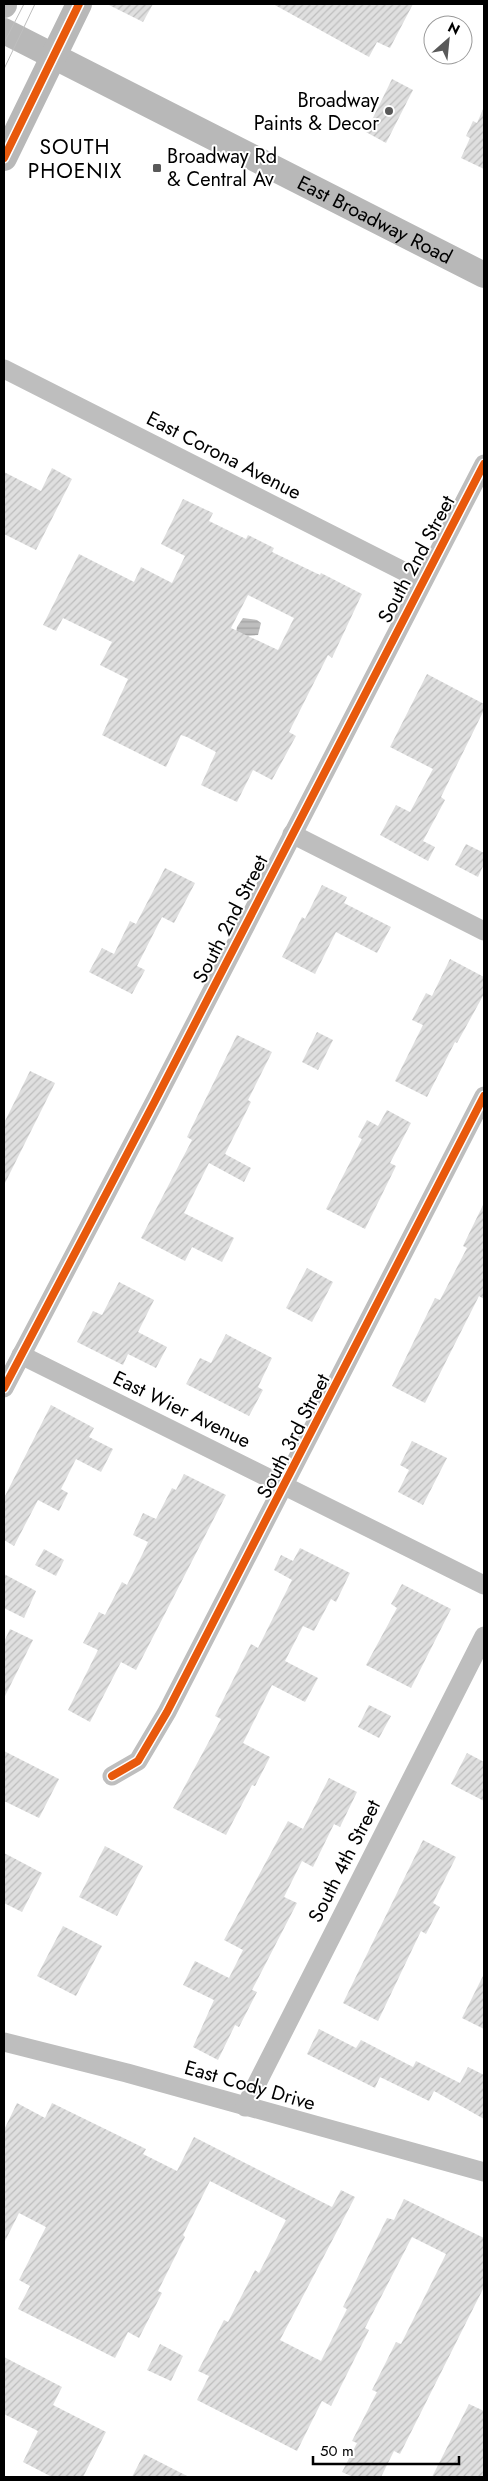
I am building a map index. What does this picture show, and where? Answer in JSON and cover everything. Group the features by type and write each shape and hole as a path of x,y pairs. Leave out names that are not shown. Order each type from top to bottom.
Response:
{"main road":[{"path":"4,158 52,56 79,4"},
{"name":"East Broadway Road","path":"4,31 484,275"}],"street":[{"name":"East Corona Avenue","path":"4,369 423,581"},
{"name":"South 2nd Street","path":"4,1388 484,464"},
{"path":"292,834 484,931"},
{"name":"South 3rd Street","path":"112,1776 138,1761 163,1720 286,1486 484,1096"},
{"name":"East Wier Avenue","path":"21,1355 484,1585"},
{"name":"South 4th Street","path":"244,2107 484,1636"},
{"name":"East Cody Drive","path":"4,2042 127,2073 484,2172"}],"shaded area":[{"path":"243,618 257,620 261,623 258,635 244,636 236,633 237,627"}],"building":[{"path":"107,4 153,4 143,22"},
{"path":"273,4 413,4 390,48 377,42 369,57"},
{"name":"Broadway Paints & Decor","path":"392,79 413,90 386,143 366,132"},
{"path":"484,107 484,169 461,158 470,138 466,136 473,121 477,123"},
{"path":"52,468 72,479 36,550 4,534 4,472 41,491"},
{"path":"183,499 213,513 209,521 246,539 248,535 274,548 272,552 320,575 321,573 362,594 332,658 328,655 289,732 296,736 272,780 253,770 237,802 201,785 216,752 187,737 181,735 166,767 102,735 128,679 100,665 112,642 63,618 56,631 43,625 79,554 134,582 141,567 172,583 185,556 161,544","holes":["248,595 294,618 278,650 231,628"]},
{"path":"427,674 484,704 484,710 441,797 445,800 423,841 435,847 428,861 380,835 396,805 410,812 433,769 390,747"},
{"path":"466,844 484,853 484,864 478,877 455,865"},
{"path":"165,868 195,883 174,923 162,917 137,966 145,970 132,994 89,972 102,948 114,954 130,921 136,924"},
{"path":"322,885 347,897 344,903 391,927 377,953 336,932 315,974 282,957 302,917 305,919"},
{"path":"450,959 484,977 484,994 457,1043 455,1042 427,1097 395,1081 423,1025 412,1020 426,993 432,996"},
{"path":"317,1032 333,1040 318,1070 302,1062"},
{"path":"237,1035 272,1052 248,1100 251,1102 225,1154 251,1168 244,1182 209,1163 184,1213 234,1238 222,1262 192,1247 185,1261 141,1238 192,1140 187,1137"},
{"path":"30,1071 55,1083 4,1185 4,1123"},
{"path":"387,1110 411,1123 390,1163 396,1166 365,1229 326,1209 362,1139 358,1137 367,1120 378,1126"},
{"path":"484,1203 484,1299 479,1296 425,1403 392,1386 435,1298 440,1300 467,1248 463,1246"},
{"path":"307,1268 333,1282 312,1322 286,1308"},
{"path":"119,1282 154,1300 138,1332 167,1347 156,1368 128,1354 123,1365 77,1342 93,1311 102,1315"},
{"path":"226,1334 272,1358 258,1387 263,1390 249,1416 186,1384 200,1358 211,1363"},
{"path":"51,1405 94,1428 89,1437 113,1449 101,1472 76,1459 61,1489 68,1493 59,1511 38,1500 14,1546 4,1540 4,1498"},
{"path":"412,1441 447,1458 423,1505 398,1492 409,1470 400,1465"},
{"path":"184,1474 226,1495 136,1670 121,1662 90,1722 68,1710 98,1650 83,1643 99,1612 105,1615 122,1582 127,1585 143,1553 148,1542 133,1535 143,1513 156,1519 172,1488 176,1490"},
{"path":"300,1548 350,1573 336,1602 331,1599 314,1631 303,1626 285,1661 318,1678 305,1702 272,1685 243,1743 270,1757 255,1786 252,1785 226,1835 173,1808 221,1719 215,1716 251,1644 258,1648 292,1580 274,1570 281,1555 293,1561"},
{"path":"44,1549 64,1560 56,1576 35,1565"},
{"path":"4,1574 36,1591 24,1618 4,1608"},
{"path":"402,1584 451,1609 411,1688 366,1665 397,1608 391,1604"},
{"path":"10,1629 33,1640 4,1698 4,1642"},
{"path":"369,1705 391,1716 379,1738 358,1727"},
{"path":"4,1751 59,1779 39,1818 4,1801"},
{"path":"467,1753 484,1762 484,1801 451,1784"},
{"path":"329,1778 357,1792 340,1827 334,1824 313,1867 302,1861 284,1897 297,1903 252,1990 257,1992 239,2027 235,2025 218,2060 193,2047 214,2000 183,1985 195,1961 229,1978 243,1950 224,1940 288,1821 303,1829"},
{"path":"423,1840 456,1857 433,1903 440,1907 426,1934 421,1931 378,2021 343,2003"},
{"path":"105,1846 143,1866 117,1916 79,1897"},
{"path":"4,1853 42,1873 22,1912 4,1903"},
{"path":"63,1926 102,1946 76,1996 37,1976"},
{"path":"484,1974 484,2029 462,2018"},
{"path":"319,2029 356,2048 361,2040 413,2067 416,2061 460,2083 468,2067 484,2075 484,2119 434,2091 429,2101 380,2077 375,2088 307,2054"},
{"path":"17,2103 45,2118 52,2103 146,2149 143,2154 177,2171 194,2137 332,2207 341,2190 355,2197 280,2340 321,2361 347,2309 343,2307 387,2218 394,2220 404,2199 484,2238 484,2287 400,2454 394,2451 381,2477 353,2477 342,2472 357,2443 352,2441 377,2392 372,2390 396,2342 401,2344 446,2254 412,2237 365,2328 369,2330 331,2406 322,2401 297,2451 197,2400 209,2376 198,2371 224,2320 228,2322 255,2270 259,2273 286,2220 210,2181 158,2291 162,2293 139,2338 128,2332 115,2358 18,2309 30,2286 19,2280 46,2227 19,2213 4,2243 4,2130"},
{"path":"160,2344 183,2356 171,2381 147,2370"},
{"path":"4,2357 62,2387 53,2405 106,2432 83,2477 52,2477 23,2462 38,2431 4,2414"},
{"path":"469,2404 484,2411 484,2477 432,2477"},
{"path":"144,2454 189,2477 132,2477"}],"tram line":[{"path":"4,43 24,4"},
{"path":"4,69 35,4"}],"cycle path":[{"path":"4,158 79,4"},
{"path":"4,1388 155,1101 484,464"},
{"path":"112,1776 138,1761 167,1712 484,1096"}],"place":[{"name":"Broadway Paints & Decor","path":"389,111"},
{"name":"Broadway Rd & Central Av","path":"157,168"}],"district":[{"name":"SOUTH PHOENIX","path":"75,159"}]}
